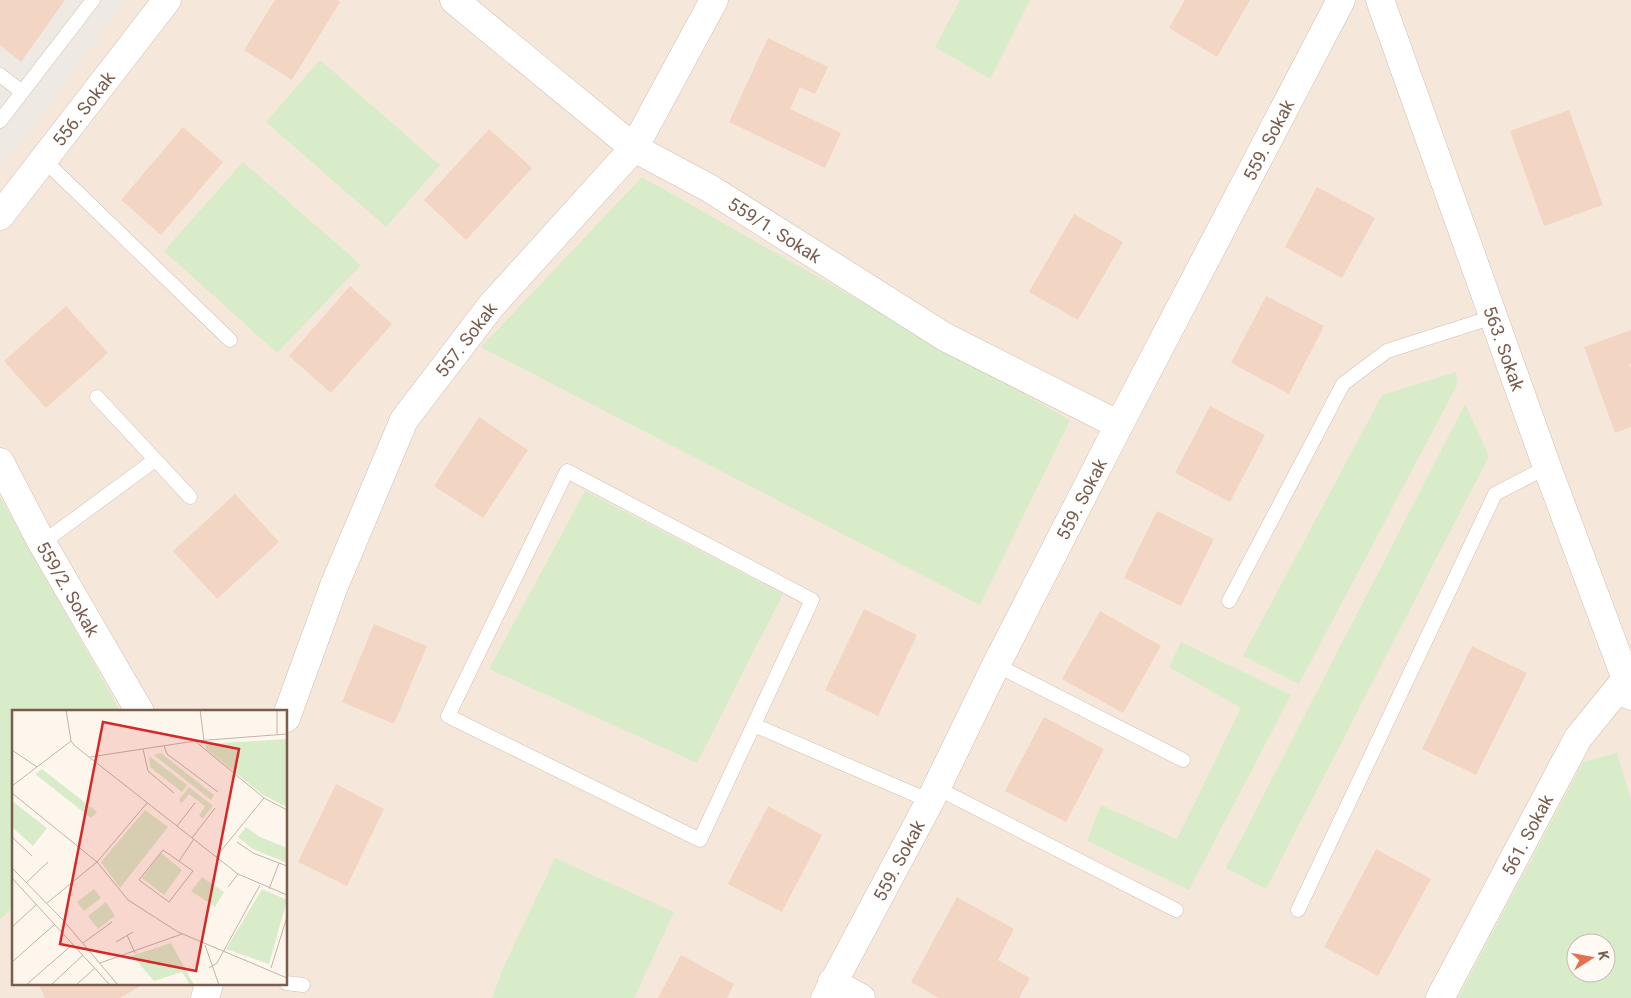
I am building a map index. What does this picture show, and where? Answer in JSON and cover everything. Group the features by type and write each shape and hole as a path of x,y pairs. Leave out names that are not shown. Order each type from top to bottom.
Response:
{"street":[{"name":"556. Sokak","path":"0,216 167,0"},
{"name":"559/1. Sokak","path":"454,0 634,148 709,188 945,337 1118,425"},
{"name":"557. Sokak","path":"288,712 334,586 404,420 490,306 634,148 714,0"},
{"name":"559. Sokak","path":"828,990 934,794 996,665 1118,425 1341,0"},
{"name":"563. Sokak","path":"1380,0 1547,467 1629,688"},
{"name":"559/2. Sokak","path":"0,462 42,543 139,710"},
{"name":"561. Sokak","path":"1440,998 1578,738 1629,688"},
{"path":"828,990 861,998"}],"lane":[{"path":"0,121 93,0"},
{"path":"0,75 22,92"},
{"path":"44,160 230,340"},
{"path":"1229,601 1343,384 1387,352 1493,317"},
{"path":"97,397 190,497"},
{"path":"42,543 155,460"},
{"path":"1298,910 1495,494 1547,467"},
{"path":"567,472 812,600 754,725 700,840 448,716 567,472"},
{"path":"996,665 1183,760"},
{"path":"754,725 934,794 1176,910"},
{"path":"288,983 303,985"}],"shaded area":[{"path":"0,0 1631,0 1631,998 0,998"},
{"path":"0,0 124,0 37,121 0,167"}],"green space":[{"path":"960,0 1030,0 990,79 935,47"},
{"path":"320,60 440,165 386,227 266,122"},
{"path":"243,162 361,265 277,353 164,251"},
{"path":"642,177 1070,420 980,605 481,347"},
{"path":"1456,372 1457,385 1299,684 1243,656 1382,395"},
{"path":"1465,404 1489,456 1266,889 1226,868"},
{"path":"585,491 783,594 697,763 489,669"},
{"path":"0,497 120,710 12,710 12,909 0,919"},
{"path":"1181,642 1291,695 1189,890 1087,841 1101,805 1177,839 1241,708 1169,667"},
{"path":"1617,753 1631,800 1631,998 1458,998 1583,762"},
{"path":"555,858 674,912 634,998 492,998 503,968"}],"building":[{"path":"0,0 65,0 21,62 0,45"},
{"path":"275,0 337,0 340,2 292,80 244,50"},
{"path":"1185,0 1250,0 1217,57 1169,28"},
{"path":"768,38 828,67 815,94 800,87 790,109 841,133 825,168 729,122"},
{"path":"1569,110 1603,205 1544,226 1510,131"},
{"path":"183,127 223,162 161,235 121,200"},
{"path":"489,129 532,168 466,240 424,200"},
{"path":"1317,187 1375,218 1342,278 1285,247"},
{"path":"1074,214 1123,242 1078,320 1029,292"},
{"path":"350,286 392,324 331,393 289,356"},
{"path":"1266,296 1324,326 1289,394 1231,363"},
{"path":"66,306 108,353 46,408 4,361"},
{"path":"1631,330 1631,363 1629,364 1631,369 1631,427 1615,433 1584,347"},
{"path":"1210,406 1265,435 1230,502 1175,473"},
{"path":"479,417 528,450 483,518 434,486"},
{"path":"235,494 279,542 217,599 173,551"},
{"path":"1157,511 1214,539 1181,606 1124,578"},
{"path":"864,609 917,635 878,716 825,690"},
{"path":"1100,611 1161,646 1123,713 1062,679"},
{"path":"374,624 427,646 394,724 342,702"},
{"path":"1472,646 1527,673 1476,775 1422,749"},
{"path":"1044,717 1104,749 1066,822 1005,791"},
{"path":"336,784 384,809 347,886 298,862"},
{"path":"768,806 822,835 782,912 728,884"},
{"path":"1376,849 1431,879 1378,976 1324,947"},
{"path":"957,897 1014,929 998,960 1030,978 1019,998 939,998 911,982"},
{"path":"681,955 734,984 727,998 658,998"},
{"path":"39,986 141,986 120,998 45,998"}]}
